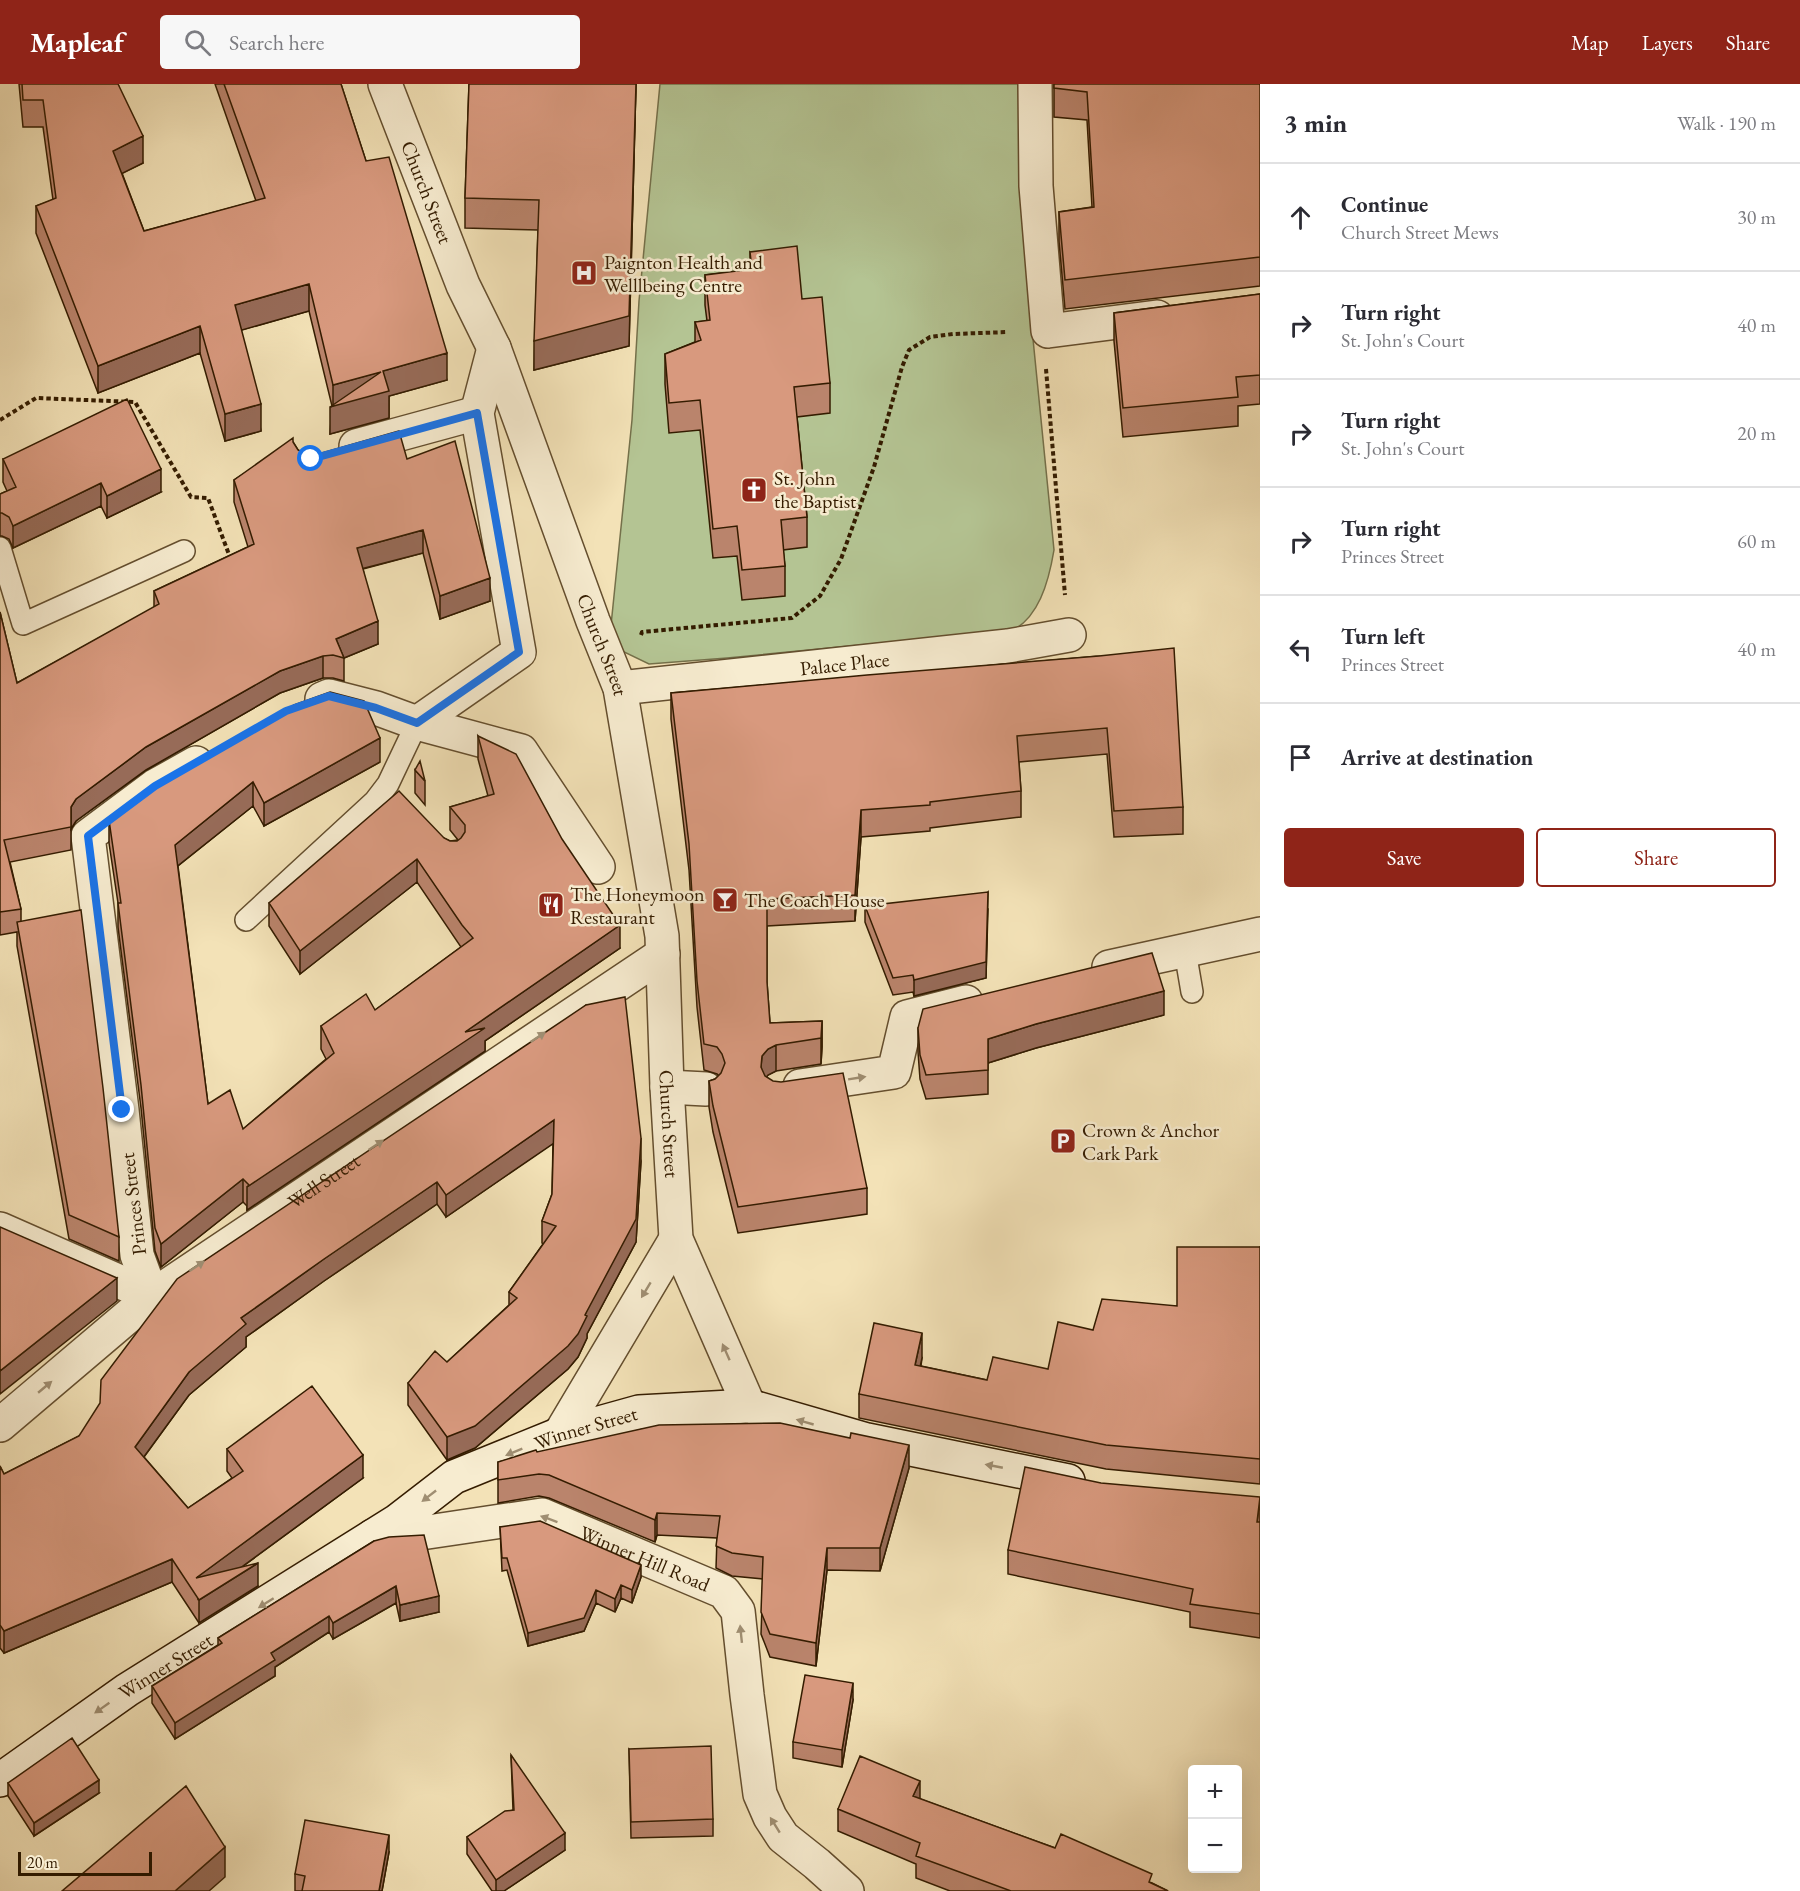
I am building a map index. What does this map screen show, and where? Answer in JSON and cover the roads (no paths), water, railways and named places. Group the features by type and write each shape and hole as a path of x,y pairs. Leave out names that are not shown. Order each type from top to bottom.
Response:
{"street":[{"name":"Church Street","path":"385,84 464,285 494,348 589,610 620,688 662,936 667,1088 676,1239 749,1406"},
{"path":"1035,84 1036,186 1048,331 1190,313"},
{"path":"417,723 519,652 477,413 494,348"},
{"path":"333,453 477,413"},
{"name":"Palace Place","path":"620,688 1008,646 1069,635"},
{"path":"297,708 329,696 521,751 598,867"},
{"name":"Princes Street","path":"152,1296 137,1256 122,1110 88,836 155,786 225,746"},
{"path":"1079,975 1260,934"},
{"name":"Well Street","path":"0,1425 152,1296 663,954"},
{"path":"779,1090 894,1072 907,1017 999,994"},
{"path":"667,1088 706,1089"},
{"path":"0,1228 152,1296"},
{"path":"560,1434 676,1239"},
{"name":"Winner Street","path":"0,1780 127,1690 397,1521 454,1477 560,1434 639,1412 749,1406 867,1440 1092,1486"},
{"name":"Winner Hill Road","path":"372,1536 421,1533 542,1515 724,1592 738,1611 760,1794 783,1837 818,1864 847,1891"}],"lane":[{"path":"0,548 23,624 184,551"},
{"path":"246,920 375,801 388,784 417,723"},
{"path":"388,784 405,801"},
{"path":"1185,951 1192,992"}],"place":[{"name":"Paignton Health and Welllbeing Centre","path":"584,273"},
{"name":"St. John the Baptist","path":"754,490"},
{"name":"The Coach House","path":"725,900"},
{"name":"The Honeymoon Restaurant","path":"551,905"},
{"name":"Crown & Anchor Cark Park","path":"1063,1141"}]}
